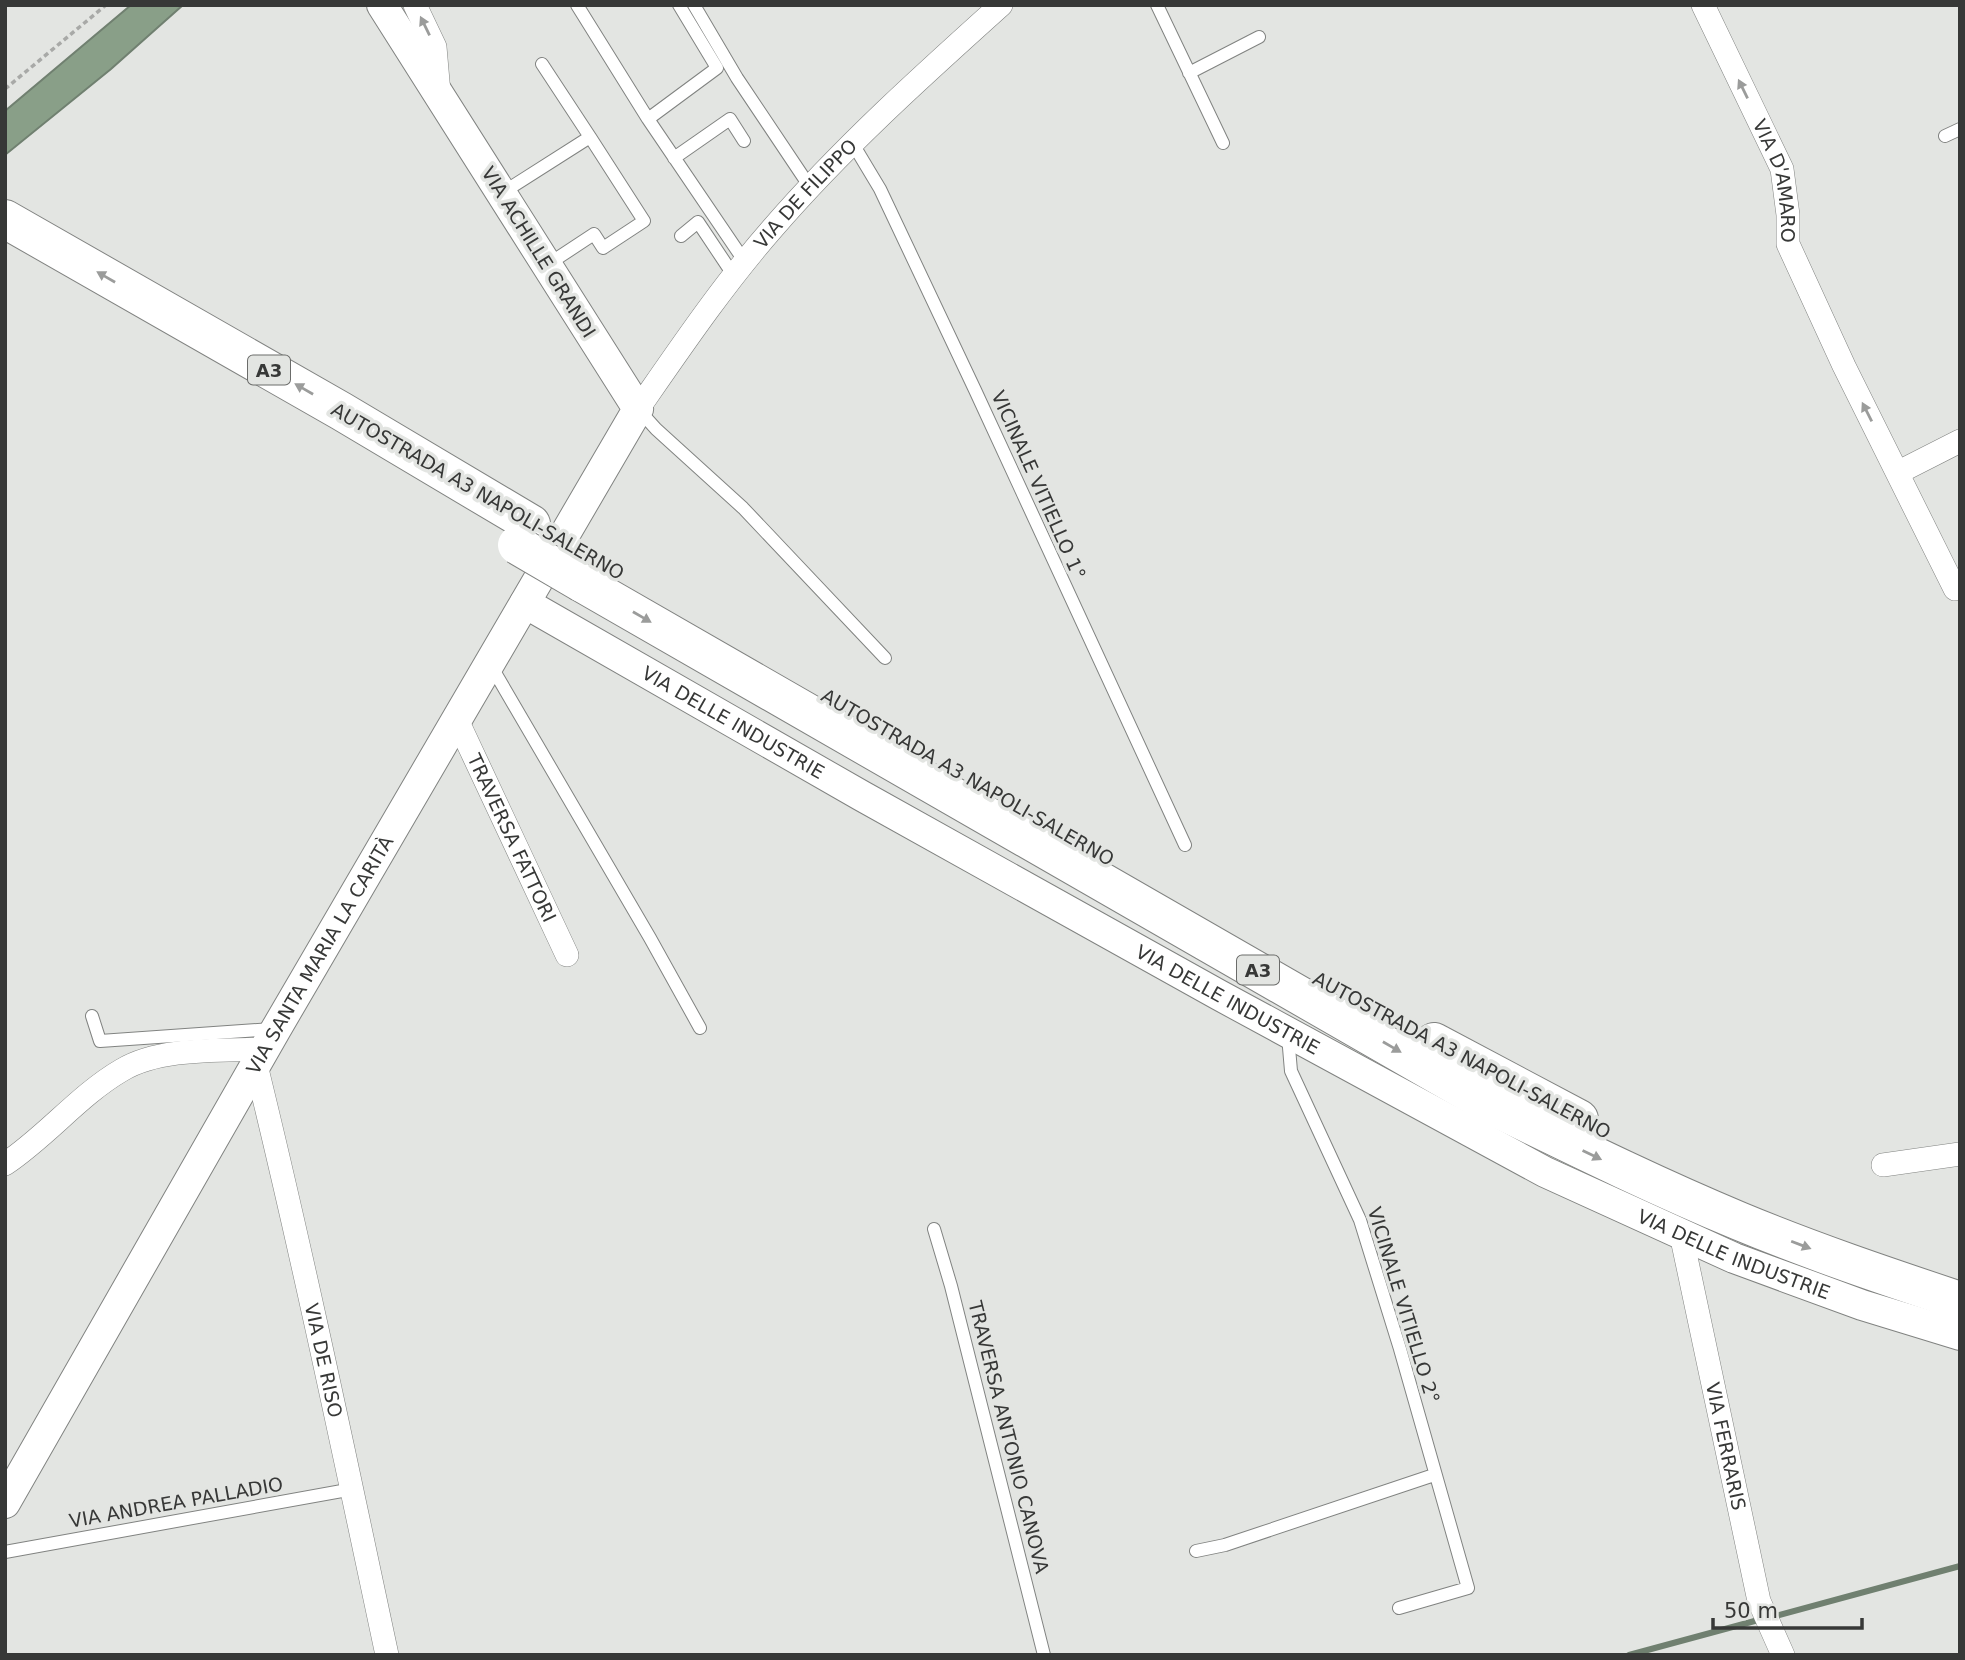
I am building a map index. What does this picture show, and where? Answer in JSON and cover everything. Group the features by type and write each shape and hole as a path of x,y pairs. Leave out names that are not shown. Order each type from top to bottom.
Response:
{"highway":[{"name":"AUTOSTRADA A3 NAPOLI-SALERNO","path":"5,219 341,411 524,534"},
{"name":"AUTOSTRADA A3 NAPOLI-SALERNO","path":"5,247 524,534 1492,1106 1634,1176 1740,1222 1861,1268 1960,1301"},
{"name":"AUTOSTRADA A3 NAPOLI-SALERNO","path":"589,572 1507,1082 1650,1154 1745,1195 1872,1245 1960,1273"}],"street":[{"name":"VIA ACHILLE GRANDI","path":"382,5 638,409"},
{"name":"VIA ACHILLE GRANDI","path":"415,5 435,47 440,96"},
{"name":"VIA DE FILIPPO","path":"638,409 740,269 810,187 905,92 1001,5"},
{"name":"VIA D'AMARO","path":"1703,5 1782,169 1788,215 1788,244 1843,366 1899,472 1955,589"},
{"name":"VIA SANTA MARIA LA CARITÀ","path":"5,1503 265,1048 638,409"},
{"path":"1899,472 1960,440"},
{"name":"VIA DELLE INDUSTRIE","path":"525,603 862,796 1545,1172 1734,1258 1861,1305 1960,1335"},
{"name":"TRAVERSA FATTORI","path":"457,720 567,955"},
{"path":"5,1164 87,1095 124,1068 149,1059 179,1054 265,1048"},
{"name":"VIA DE RISO","path":"265,1048 286,1189 387,1655"},
{"path":"1883,1165 1960,1154"},
{"name":"VIA FERRARIS","path":"1681,1234 1759,1601 1780,1647"}],"lane":[{"path":"577,5 674,158 740,269"},
{"path":"648,120 717,68 679,5"},
{"path":"694,5 737,78 810,187"},
{"path":"1157,5 1223,144"},
{"path":"1189,73 1259,37"},
{"path":"542,64 644,221 603,248 594,234 547,265"},
{"path":"674,158 730,120 744,141"},
{"path":"1945,136 1960,129"},
{"path":"502,194 590,136"},
{"name":"VICINALE VITIELLO 1°","path":"853,144 880,189 1185,845"},
{"path":"681,236 698,222 740,269"},
{"path":"638,409 656,429 743,508 885,658"},
{"path":"490,664 700,1028"},
{"path":"92,1016 100,1041 265,1048"},
{"name":"VICINALE VITIELLO 2°","path":"1288,1032 1291,1071 1360,1220 1468,1588 1399,1608"},
{"name":"TRAVERSA ANTONIO CANOVA","path":"934,1229 951,1286 1044,1655"},
{"path":"1196,1551 1225,1545 1434,1475"},
{"name":"VIA ANDREA PALLADIO","path":"5,1552 353,1489"}],"path":[{"path":"5,89 106,5"}],"shaded area":[{"path":"131,5 183,5 111,69 5,155 5,111"}],"waterway":[{"path":"1772,1617 1960,1566"},
{"path":"1629,1655 1762,1619"}]}
